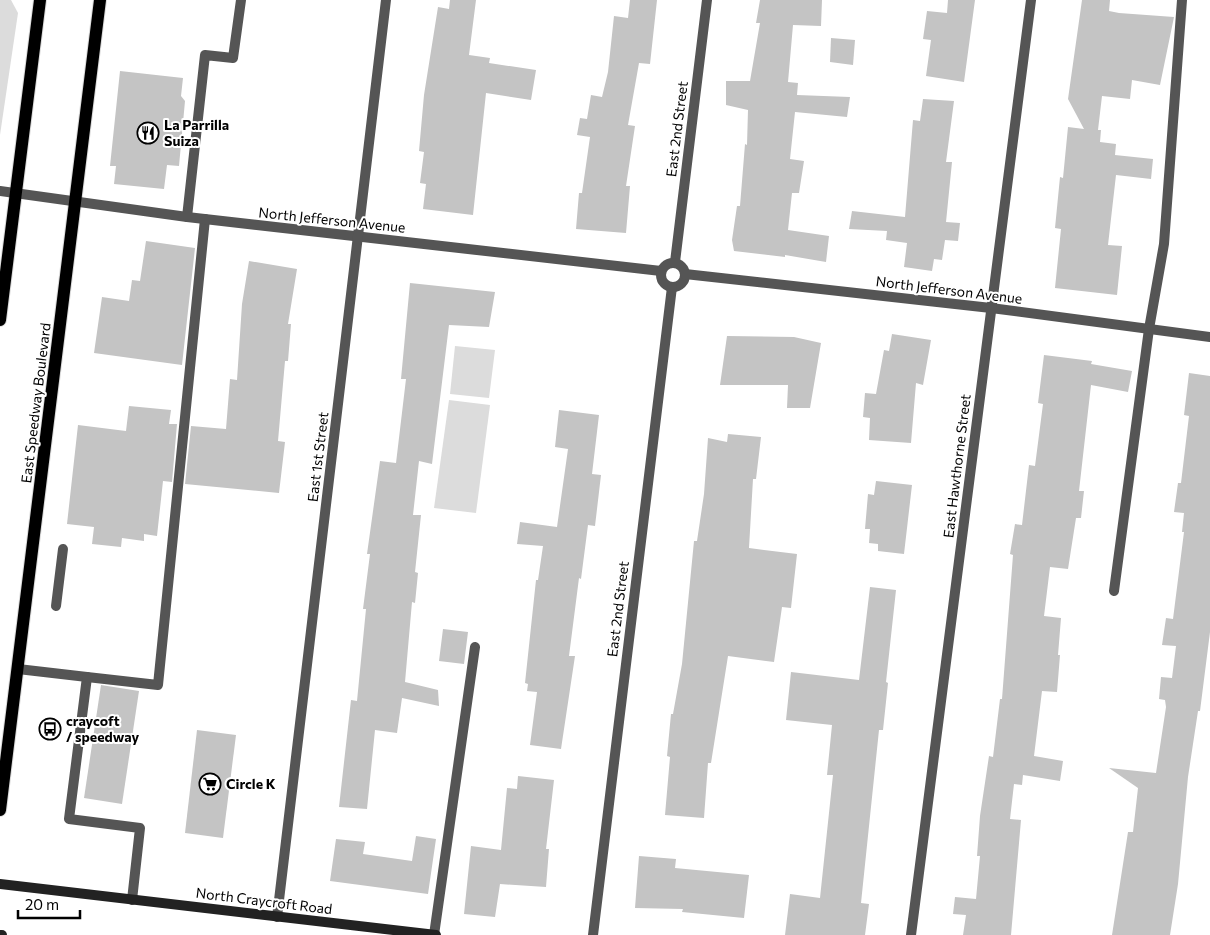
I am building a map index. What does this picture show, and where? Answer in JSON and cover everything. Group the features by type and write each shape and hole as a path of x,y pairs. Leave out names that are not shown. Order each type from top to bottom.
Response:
{"main road":[{"path":"0,320 40,0"},
{"name":"East Speedway Boulevard","path":"0,810 77,200 100,0"},
{"name":"North Craycroft Road","path":"0,884 435,935"}],"street":[{"path":"187,217 205,55 233,58 241,0"},
{"name":"East 1st Street","path":"277,917 386,0"},
{"name":"East 2nd Street","path":"674,262 707,0"},
{"name":"East Hawthorne Street","path":"911,935 1030,0"},
{"path":"1114,591 1149,329 1164,244 1176,104 1182,0"},
{"name":"North Jefferson Avenue","path":"0,191 77,200 187,217 661,271"},
{"path":"18,669 158,685 205,219"},
{"path":"674,262 682,266 685,274 681,284 672,287 663,282 661,271 667,264 674,262"},
{"name":"North Jefferson Avenue","path":"685,274 991,308 1210,337"},
{"name":"East 2nd Street","path":"593,935 672,287"},
{"path":"56,606 63,549"},
{"path":"435,935 475,647"},
{"path":"87,677 68,819 140,828 132,900"}],"shaded area":[{"path":"0,0 11,0 18,13 0,135"},
{"path":"455,346 495,350 489,398 450,394"},
{"path":"449,400 490,405 476,513 434,508"}],"building":[{"path":"450,0 476,0 469,55 490,58 489,63 536,70 531,100 486,93 473,215 423,209 426,184 420,183 424,152 419,151 424,95 438,7 449,9"},
{"path":"630,0 657,0 650,64 639,63 628,125 635,126 626,186 630,186 626,233 576,229 579,193 582,193 590,137 577,135 580,118 587,119 591,95 602,97 608,72 614,16 628,18"},
{"path":"760,0 822,0 821,26 793,25 788,82 798,83 797,95 850,97 847,117 795,112 790,159 804,161 799,193 792,193 788,230 829,236 826,262 785,255 785,257 734,251 732,240 737,206 740,206 745,144 747,145 748,110 726,105 726,81 750,81 760,23 756,23"},
{"path":"948,0 975,0 964,82 926,76 931,40 923,39 927,11 947,13"},
{"path":"1082,0 1110,0 1109,11 1119,13 1174,17 1160,85 1132,80 1130,99 1102,96 1098,130 1101,130 1100,142 1116,144 1115,155 1153,159 1151,179 1116,175 1108,245 1122,246 1117,295 1055,288 1061,229 1055,228 1060,177 1063,178 1068,127 1084,129 1068,99"},
{"path":"831,38 855,40 853,65 830,62"},
{"name":"La Parrilla Suiza","path":"120,71 183,78 181,96 185,101 179,166 167,165 164,189 114,184 116,166 110,166"},
{"path":"923,99 954,101 946,162 952,162 946,222 960,223 958,241 945,240 942,260 934,259 932,271 904,267 907,243 886,240 887,231 849,229 852,211 905,217 913,120 920,121"},
{"path":"146,241 195,248 182,365 94,353 102,297 129,301 132,280 140,281"},
{"path":"249,261 297,269 288,324 291,324 288,361 285,361 278,441 285,442 279,493 185,484 191,426 226,429 230,379 237,380 242,304"},
{"path":"410,283 495,292 489,327 449,325 432,464 419,461 413,515 421,515 415,572 418,573 415,603 412,602 405,682 438,690 439,706 402,698 397,733 375,730 367,809 339,807 351,700 357,701 366,609 363,609 370,554 367,554 380,461 396,463 406,379 401,379"},
{"path":"892,334 931,340 923,385 916,383 911,443 869,440 870,418 863,417 865,393 876,394 884,350 889,351"},
{"path":"727,336 794,337 821,343 810,408 787,408 788,385 720,385"},
{"path":"1044,355 1092,361 1091,364 1132,371 1128,392 1091,385 1079,491 1084,491 1081,518 1076,518 1068,569 1050,567 1044,616 1061,618 1057,692 1042,691 1034,756 1063,761 1060,781 1023,775 1022,785 1014,784 1010,819 1021,820 1011,935 963,935 966,915 953,914 955,897 976,899 980,856 977,856 980,816 989,756 993,757 1000,699 1002,699 1013,555 1010,554 1015,524 1022,525 1029,465 1035,466 1043,404 1038,403"},
{"path":"1189,373 1210,376 1210,632 1200,711 1198,711 1188,777 1178,884 1170,935 1112,935 1128,832 1133,832 1138,788 1109,768 1156,773 1166,707 1165,700 1159,699 1161,677 1172,678 1176,646 1162,645 1166,618 1173,619 1184,532 1182,532 1184,513 1174,512 1178,483 1181,483 1189,416 1184,415"},
{"path":"129,406 171,410 169,424 177,424 172,482 163,481 157,536 144,534 144,541 122,538 121,547 92,544 94,527 67,524 78,425 126,431"},
{"path":"559,410 599,415 592,474 601,475 595,526 588,525 581,579 579,578 569,656 575,656 561,749 530,745 537,692 527,691 528,684 525,683 536,580 538,580 543,546 517,544 520,522 557,527 568,449 555,447"},
{"path":"728,434 761,437 756,479 753,479 749,548 797,554 791,608 782,607 774,662 728,656 711,763 708,763 704,818 665,815 670,757 667,756 671,714 673,714 682,664 694,541 697,541 704,494 708,438 727,442"},
{"path":"876,481 912,485 904,554 878,551 878,544 869,543 870,529 865,529 868,494 874,495"},
{"path":"870,587 896,590 883,730 879,730 861,903 869,904 865,935 785,935 790,894 820,898 833,775 827,775 832,725 786,720 791,672 859,680"},
{"path":"443,629 468,632 464,664 439,661"},
{"path":"101,685 139,691 122,804 84,798"},
{"name":"Circle K","path":"197,730 236,735 223,838 185,833"},
{"path":"518,776 554,780 546,849 549,849 546,887 500,884 495,917 464,914 471,846 501,850 507,788 517,789"},
{"path":"416,836 436,839 428,894 330,881 336,839 365,842 363,854 412,861"},
{"path":"639,856 676,859 675,868 749,875 744,918 682,912 683,909 635,908"}],"place":[{"name":"La Parrilla Suiza","path":"148,133"},
{"name":"craycoft / speedway","path":"50,729"},
{"name":"Circle K","path":"210,784"}]}
